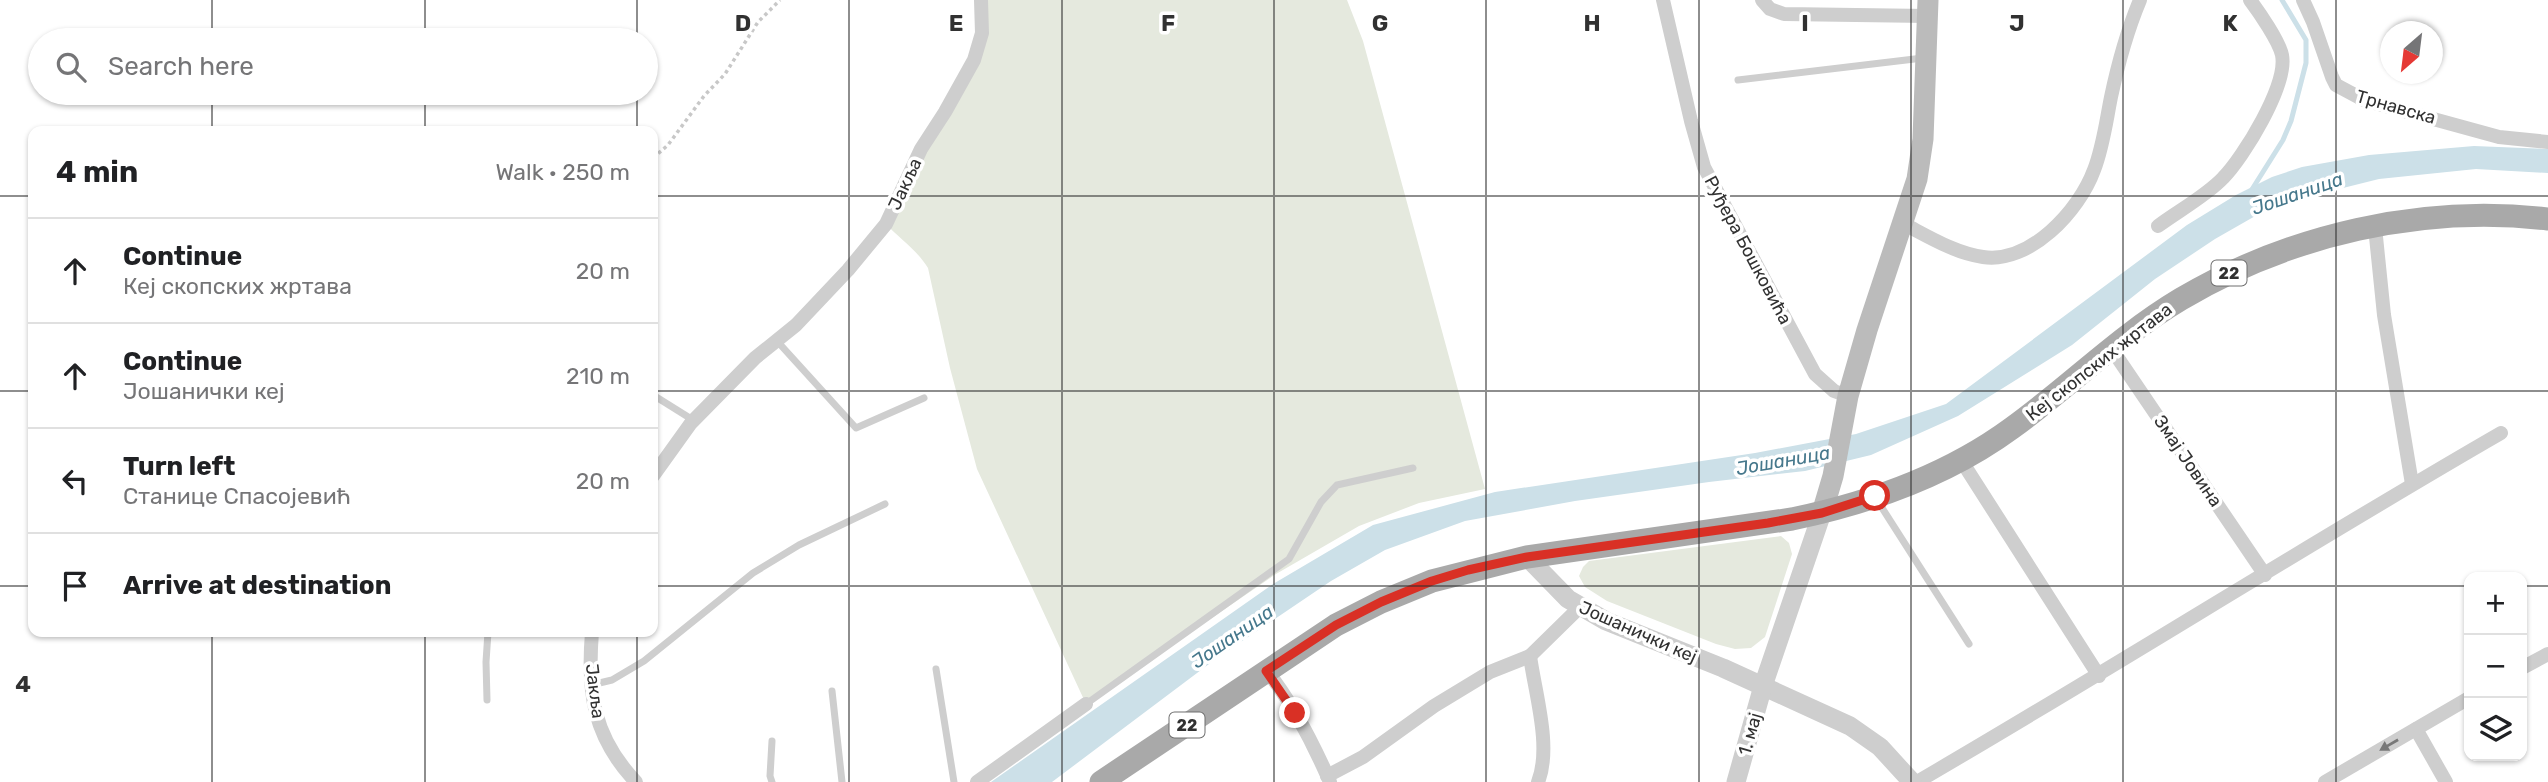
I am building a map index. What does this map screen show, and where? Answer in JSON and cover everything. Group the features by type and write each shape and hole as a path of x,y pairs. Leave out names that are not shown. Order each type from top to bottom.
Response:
{"main road":[{"path":"1822,513 1867,330 1904,224 1920,164 1928,8"},
{"name":"Кеј скопских жртава","path":"1822,513 1875,496 1961,460 2019,423 2111,348 2180,300 2233,271 2311,241 2404,222 2474,216 2548,219"},
{"name":"22","path":"1101,782 1336,625 1381,602 1444,577 1527,557 1822,513"}],"street":[{"name":"Јакља","path":"658,469 694,421 726,385 796,325 848,270 886,224 921,149 974,60 982,33 981,0"},
{"name":"Руђера Бошковића","path":"1663,0 1690,121 1711,183 1815,374 1847,406"},
{"path":"1762,0 1770,9 1784,14 1928,8"},
{"path":"1904,224 1970,255 1987,258 2011,256 2046,236 2076,202 2094,173 2123,48 2140,0"},
{"path":"2158,226 2223,179 2248,145 2271,105 2280,75 2282,55 2263,17 2250,0"},
{"name":"Трнавска","path":"2302,0 2332,77 2336,85 2344,91 2364,100 2499,136 2548,142"},
{"path":"2375,227 2384,315 2412,484"},
{"name":"Змај Јовина","path":"2111,348 2265,575"},
{"path":"1915,782 2099,676 2412,484 2501,433"},
{"path":"1961,460 2099,676"},
{"name":"1. мај","path":"1736,782 1763,686 1822,513"},
{"name":"Јошанички кеј","path":"1527,557 1553,586 1580,607 1632,633 1763,686 1850,726 1867,736 1915,782"},
{"path":"1266,671 1312,740 1329,779 1434,706 1490,672 1530,656 1580,607"},
{"name":"Јакља","path":"592,637 591,685 595,716 610,750 636,782"},
{"path":"2527,665 2548,654"},
{"path":"1530,656 1544,746 1543,770 1538,782"},
{"path":"2325,782 2464,701"},
{"path":"977,782 1086,704"},
{"path":"2416,729 2446,782"}],"lane":[{"path":"1738,80 1927,58"},
{"path":"777,340 856,428 925,398"},
{"path":"658,399 694,421"},
{"path":"1086,704 1289,559 1321,502 1336,485 1413,468"},
{"path":"1875,496 1969,643"},
{"path":"591,685 612,680 644,660 753,573 799,545 884,504"},
{"path":"487,701 488,637"},
{"path":"936,669 954,782"},
{"path":"832,691 842,782"},
{"path":"772,741 772,782"}],"path":[{"path":"658,154 725,74 758,22 780,0"}],"shaded area":[{"path":"981,0 1347,0 1363,41 1485,489 1419,503 1359,526 1276,574 1086,704 977,469 950,368 928,268 914,250 886,224 974,60"},
{"path":"1781,536 1789,543 1792,554 1765,637 1751,648 1735,649 1716,644 1607,601 1585,587 1579,576 1589,561"}],"water":[{"name":"Јошаница","path":"2474,146 2548,149 2548,173 2476,169 2379,179 2264,211 2215,239 2155,279 2072,345 1958,416 1871,455 1805,471 1575,501 1465,521 1385,550 1331,581 1217,658 1052,782 991,782 1273,584 1373,525 1495,492 1755,453 1856,434 1946,404 2187,225 2272,177 2302,167 2369,155"}],"waterway":[{"name":"Јошаница","path":"2251,191 2283,140 2291,121 2306,63 2306,40 2282,0"}],"route":[{"path":"1295,713 1266,671 1336,625 1381,602 1432,581 1527,557 1669,538 1822,513 1875,496"}]}
